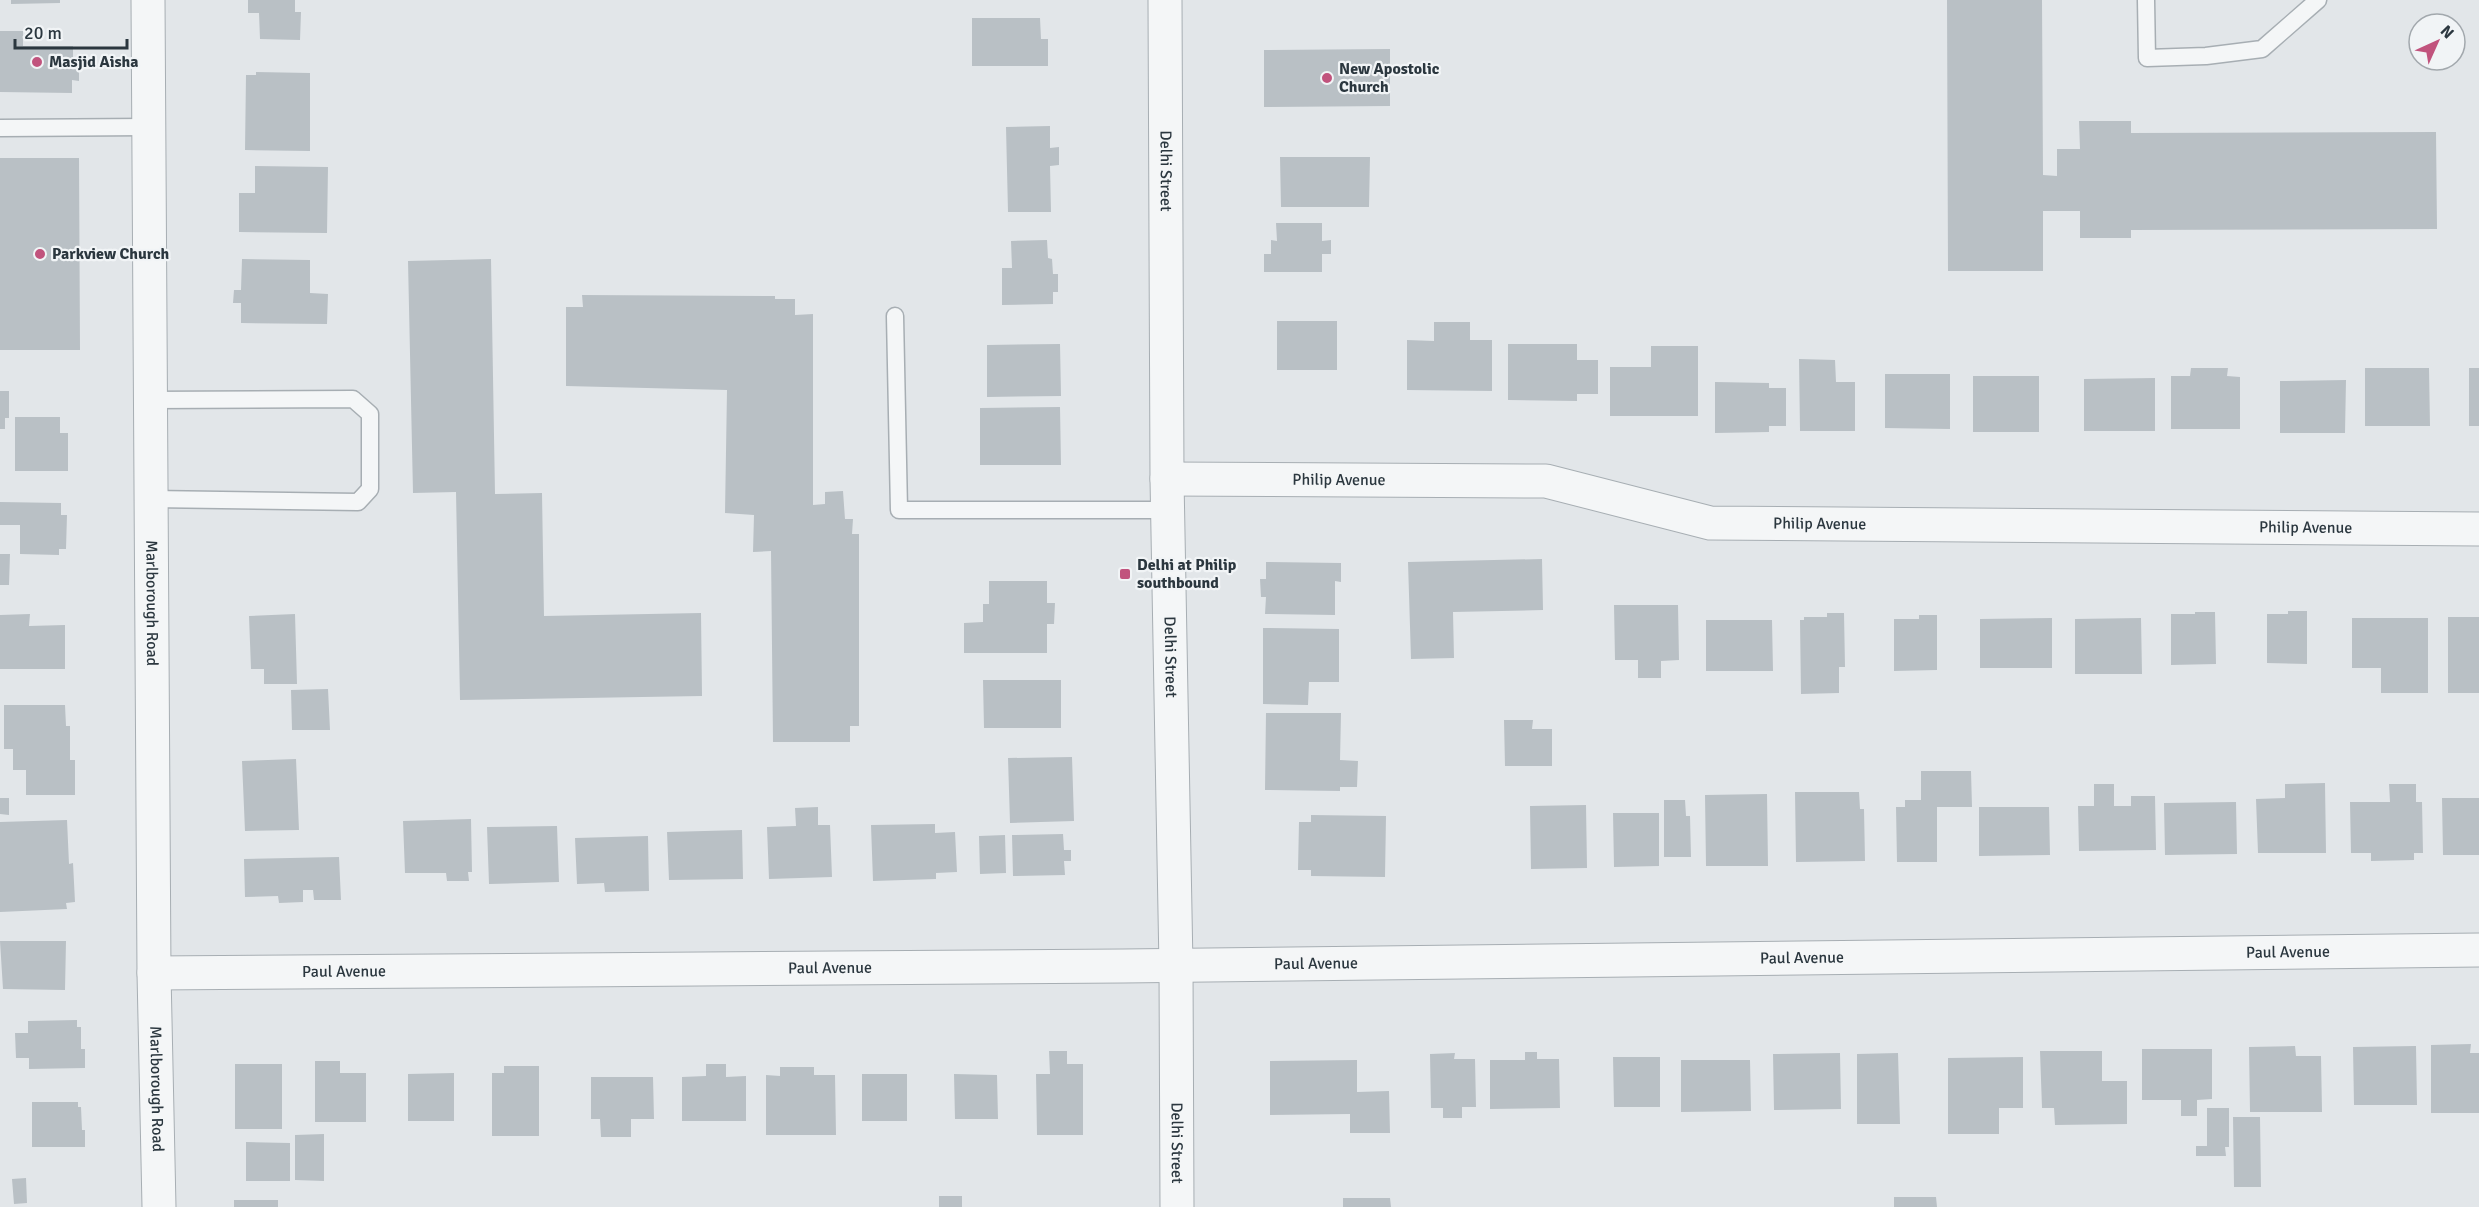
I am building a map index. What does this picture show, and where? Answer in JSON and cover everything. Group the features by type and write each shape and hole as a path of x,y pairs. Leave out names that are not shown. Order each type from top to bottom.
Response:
{"street":[{"name":"Marlborough Road","path":"147,0 154,973 159,1207"},
{"name":"Delhi Street","path":"1165,0 1167,495 1176,966 1177,1207"},
{"name":"Philip Avenue","path":"1167,495 1546,481 1710,523 2479,529"},
{"name":"Paul Avenue","path":"154,973 1176,966 2479,950"}],"lane":[{"path":"2146,0 2147,58 2206,56 2262,49 2318,0"},
{"path":"0,128 148,127"},
{"path":"896,316 899,510 1167,495"},
{"path":"150,400 353,399 370,414 370,489 358,502 152,500"}],"building":[{"path":"11,0 60,0 60,3 11,4"},
{"path":"248,0 295,0 295,12 301,12 300,40 260,39 259,13 248,13"},
{"path":"1947,0 2042,0 2043,175 2057,176 2057,149 2080,149 2079,121 2131,121 2131,133 2436,132 2437,229 2131,230 2131,238 2080,238 2080,211 2043,211 2043,271 1948,271"},
{"path":"972,18 1040,18 1041,39 1048,39 1048,66 972,66"},
{"name":"Masjid Aisha","path":"0,31 23,31 23,46 73,46 73,62 79,62 79,81 72,80 72,93 0,92"},
{"name":"New Apostolic Church","path":"1390,49 1390,106 1264,107 1264,50"},
{"path":"256,72 310,73 310,151 245,150 246,75 256,75"},
{"path":"1050,126 1050,148 1059,147 1059,165 1050,166 1051,212 1008,212 1006,127"},
{"path":"1280,157 1370,157 1369,207 1281,207"},
{"name":"Parkview Church","path":"0,158 79,158 80,350 0,350"},
{"path":"255,166 328,167 327,233 239,232 239,193 255,193"},
{"path":"1276,223 1322,223 1322,241 1331,240 1331,254 1322,254 1322,272 1264,272 1264,254 1271,254 1271,240 1277,241"},
{"path":"1047,240 1048,258 1052,259 1053,274 1058,274 1058,292 1053,292 1053,304 1002,305 1002,268 1012,268 1011,241"},
{"path":"242,259 310,260 310,293 328,294 327,324 241,323 241,303 233,303 234,290 241,290"},
{"path":"491,259 495,494 542,493 544,616 701,613 702,696 460,700 456,492 413,493 408,261"},
{"path":"582,295 775,296 775,299 795,299 795,315 813,314 813,505 825,504 825,492 843,491 845,519 853,519 852,534 859,534 859,726 850,726 850,742 773,742 771,551 753,552 754,515 725,513 727,390 566,386 566,307 583,307"},
{"path":"1277,321 1337,321 1337,370 1277,370"},
{"path":"1434,322 1470,322 1470,340 1492,340 1492,391 1407,390 1407,340 1434,341"},
{"path":"1060,344 1061,396 987,397 987,345"},
{"path":"1508,344 1577,344 1577,360 1598,360 1598,394 1577,394 1577,401 1508,400"},
{"path":"1651,346 1698,346 1698,416 1610,416 1610,367 1651,367"},
{"path":"1799,359 1835,360 1836,382 1855,382 1855,431 1800,431"},
{"path":"2191,368 2228,368 2227,376 2240,377 2240,429 2171,429 2171,376 2190,376"},
{"path":"2365,368 2429,368 2430,426 2365,426"},
{"path":"2469,368 2479,368 2479,426 2469,426"},
{"path":"1885,374 1950,374 1950,429 1885,428"},
{"path":"1973,376 2039,376 2039,432 1973,432"},
{"path":"2155,378 2155,431 2084,431 2084,379"},
{"path":"2346,380 2345,433 2280,433 2280,381"},
{"path":"1715,382 1769,383 1769,388 1786,388 1786,426 1769,426 1769,432 1715,433"},
{"path":"0,391 9,391 9,418 5,418 5,429 0,429"},
{"path":"1060,407 1061,465 980,465 980,408"},
{"path":"15,417 60,417 60,433 68,433 68,471 15,471"},
{"path":"0,502 61,503 61,515 67,515 66,549 59,549 59,555 20,554 20,525 0,525"},
{"path":"0,554 10,554 9,585 0,585"},
{"path":"1542,559 1543,610 1453,612 1454,658 1411,659 1408,562"},
{"path":"1266,562 1341,563 1341,582 1335,581 1335,615 1265,614 1266,597 1261,597 1260,579 1266,579"},
{"path":"989,581 1047,581 1047,603 1055,603 1054,624 1047,624 1047,653 964,653 964,623 983,622 983,604 989,604"},
{"path":"1614,605 1678,605 1679,660 1661,661 1661,678 1638,678 1638,660 1615,660"},
{"path":"2288,611 2307,611 2307,664 2267,663 2267,614 2288,614"},
{"path":"2195,612 2215,612 2216,664 2171,665 2171,614 2195,614"},
{"path":"1827,613 1844,613 1845,667 1839,667 1839,693 1801,694 1800,620 1804,620 1804,617 1827,617"},
{"path":"30,614 29,626 65,625 65,669 0,669 0,615"},
{"path":"295,614 297,684 264,684 264,669 251,669 249,616"},
{"path":"1919,615 1937,615 1937,670 1894,671 1894,619 1919,619"},
{"path":"2448,617 2479,617 2479,693 2448,693"},
{"path":"2052,618 2052,668 1980,668 1980,619"},
{"path":"2141,618 2142,674 2075,674 2075,619"},
{"path":"2352,618 2428,618 2428,693 2381,693 2381,668 2352,668"},
{"path":"1706,620 1772,620 1773,671 1706,671"},
{"path":"1263,628 1339,629 1339,682 1309,682 1308,705 1263,704"},
{"path":"983,680 1061,680 1061,728 984,728"},
{"path":"328,689 330,730 292,730 291,690"},
{"path":"4,705 65,705 66,726 70,726 70,760 75,760 75,795 26,795 26,770 13,770 13,749 4,749"},
{"path":"1266,713 1341,713 1340,760 1358,761 1357,787 1340,787 1340,791 1265,790"},
{"path":"1504,720 1533,720 1532,729 1552,729 1552,766 1505,766"},
{"path":"1072,757 1074,821 1010,823 1008,758"},
{"path":"296,759 299,830 245,831 242,761"},
{"path":"1921,771 1971,771 1972,807 1937,807 1937,862 1897,862 1896,807 1905,807 1905,800 1921,800"},
{"path":"2325,783 2326,853 2258,853 2256,799 2285,798 2285,784"},
{"path":"2094,784 2114,784 2114,806 2131,806 2131,796 2155,796 2156,850 2079,851 2078,806 2094,806"},
{"path":"2389,784 2416,784 2416,802 2422,802 2423,853 2414,853 2414,860 2371,861 2371,853 2351,853 2350,802 2390,802"},
{"path":"1795,792 1859,792 1860,809 1864,809 1865,861 1796,862"},
{"path":"1767,794 1768,866 1706,866 1705,795"},
{"path":"0,798 9,798 9,815 0,814"},
{"path":"2442,798 2479,798 2479,855 2443,855"},
{"path":"1664,800 1685,800 1686,816 1690,816 1691,857 1664,857"},
{"path":"2236,802 2237,854 2165,855 2164,803"},
{"path":"1586,805 1587,868 1531,869 1530,806"},
{"path":"818,807 818,825 830,825 832,877 769,879 767,827 796,826 795,808"},
{"path":"1979,807 2049,807 2050,855 1979,856"},
{"path":"1613,813 1659,813 1659,866 1614,867"},
{"path":"1311,815 1386,816 1385,877 1311,876 1311,870 1298,870 1299,822 1311,822"},
{"path":"471,819 472,872 468,872 469,881 447,881 446,873 405,873 403,821"},
{"path":"67,820 69,864 73,863 75,902 66,903 67,909 0,912 0,822"},
{"path":"935,824 935,833 955,832 957,872 936,873 936,879 873,881 871,825"},
{"path":"557,826 559,882 489,884 487,827"},
{"path":"742,830 743,879 669,880 667,832"},
{"path":"1063,834 1064,850 1071,850 1071,861 1064,861 1065,875 1013,876 1012,835"},
{"path":"1005,835 1006,873 980,874 979,836"},
{"path":"648,836 649,891 605,892 604,883 577,884 575,838"},
{"path":"339,857 341,900 314,900 313,890 303,890 303,902 279,903 278,896 245,897 244,859"},
{"path":"0,941 66,941 65,990 3,989"},
{"path":"77,1020 77,1027 81,1027 81,1049 85,1049 85,1068 29,1069 29,1058 16,1058 15,1033 28,1033 28,1021"},
{"path":"2471,1044 2470,1053 2479,1053 2479,1113 2431,1113 2431,1045"},
{"path":"2295,1046 2296,1056 2321,1056 2322,1112 2250,1112 2249,1047"},
{"path":"2416,1046 2417,1105 2354,1105 2353,1047"},
{"path":"2142,1049 2212,1049 2212,1099 2197,1100 2197,1116 2181,1116 2181,1100 2142,1100"},
{"path":"1049,1051 1067,1051 1067,1064 1083,1064 1083,1135 1037,1135 1036,1074 1050,1074"},
{"path":"2040,1051 2102,1051 2102,1081 2127,1081 2127,1124 2055,1125 2054,1108 2042,1108"},
{"path":"1525,1052 1537,1052 1537,1059 1559,1059 1560,1108 1490,1109 1490,1060 1525,1060"},
{"path":"1455,1053 1454,1059 1475,1059 1476,1107 1462,1107 1462,1118 1443,1118 1443,1108 1431,1108 1430,1054"},
{"path":"1840,1053 1841,1109 1774,1110 1773,1054"},
{"path":"1898,1053 1900,1124 1857,1124 1857,1054"},
{"path":"1613,1057 1660,1057 1660,1107 1614,1107"},
{"path":"2023,1057 2023,1108 1999,1108 1999,1134 1948,1134 1948,1058"},
{"path":"1357,1060 1357,1092 1389,1091 1390,1133 1350,1133 1350,1114 1270,1115 1270,1061"},
{"path":"1681,1060 1750,1060 1751,1111 1681,1112"},
{"path":"315,1061 340,1061 340,1073 366,1073 366,1122 315,1122"},
{"path":"235,1064 282,1064 282,1129 235,1129"},
{"path":"706,1064 726,1064 726,1077 746,1076 746,1121 682,1121 682,1077 706,1076"},
{"path":"504,1066 539,1066 539,1136 492,1136 492,1073 504,1073"},
{"path":"780,1067 814,1067 814,1075 835,1075 836,1135 766,1135 766,1075 780,1076"},
{"path":"454,1073 454,1121 408,1121 408,1074"},
{"path":"862,1074 907,1074 907,1121 862,1121"},
{"path":"954,1074 997,1075 998,1119 955,1119"},
{"path":"591,1077 653,1077 654,1119 631,1119 631,1137 601,1137 600,1119 591,1119"},
{"path":"32,1102 78,1102 78,1107 81,1107 82,1130 85,1130 85,1147 32,1147"},
{"path":"2207,1108 2229,1108 2229,1147 2225,1147 2226,1156 2196,1156 2196,1146 2207,1146"},
{"path":"2233,1117 2260,1117 2261,1187 2234,1187"},
{"path":"324,1134 324,1181 295,1180 295,1135"},
{"path":"246,1142 290,1143 290,1181 246,1181"},
{"path":"26,1178 27,1203 14,1204 12,1179"},
{"path":"939,1196 962,1196 962,1207 939,1207"},
{"path":"1894,1197 1936,1197 1937,1207 1894,1207"},
{"path":"1343,1198 1390,1198 1391,1207 1343,1207"},
{"path":"234,1200 278,1200 278,1207 234,1207"}],"place":[{"name":"Masjid Aisha","path":"37,62"},
{"name":"New Apostolic Church","path":"1327,78"},
{"name":"Parkview Church","path":"40,254"},
{"name":"Delhi at Philip southbound","path":"1125,574"}]}
